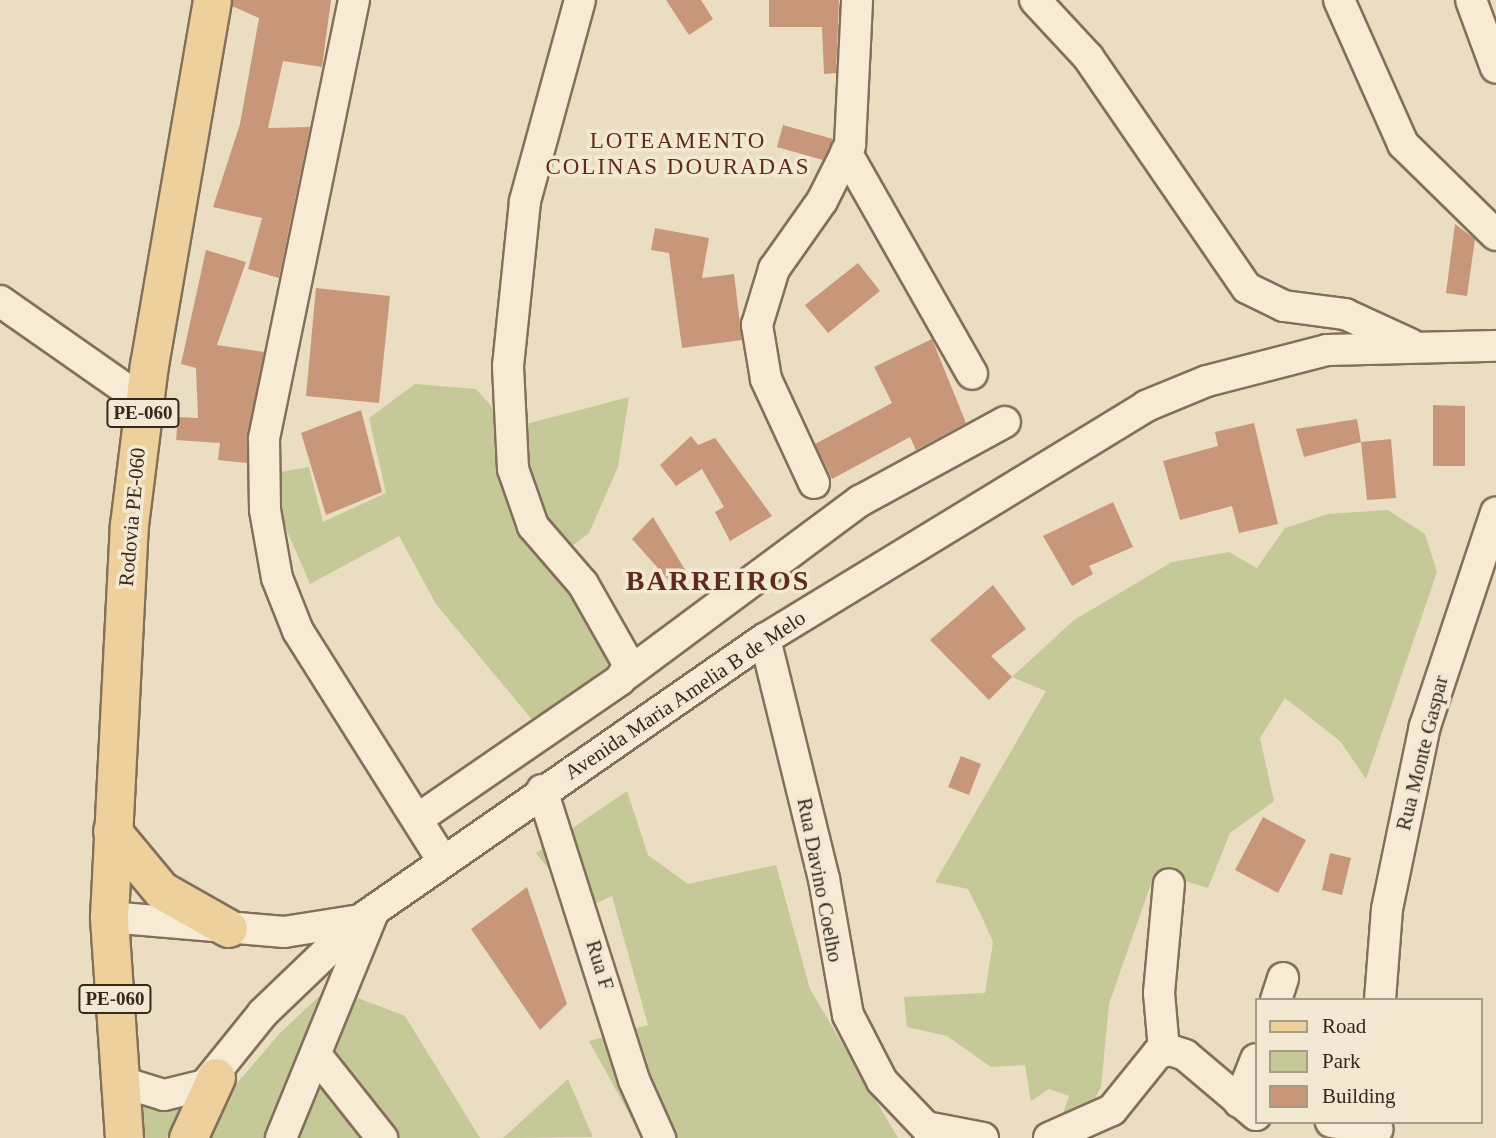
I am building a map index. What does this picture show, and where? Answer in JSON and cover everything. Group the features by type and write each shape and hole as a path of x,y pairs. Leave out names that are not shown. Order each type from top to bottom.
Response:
{"main road":[{"name":"Rodovia PE-060","path":"112,831 129,525 144,402 212,0"},
{"name":"PE-060","path":"112,831 109,917 124,1138"},
{"path":"112,831 161,890 229,928"},
{"path":"188,1138 216,1077"}],"street":[{"path":"354,0 264,439 265,510 277,578 298,631 419,818 443,860"},
{"path":"580,0 525,201 508,399 513,469 525,510 620,640 629,662 624,676"},
{"path":"814,482 766,379 757,325 770,277 822,201 846,152 857,100 857,0"},
{"path":"1035,0 1088,57 1247,288 1283,306 1345,314 1411,344"},
{"path":"1339,0 1403,144 1496,236"},
{"path":"1471,0 1496,68"},
{"path":"846,152 972,374"},
{"path":"0,301 144,402"},
{"name":"Avenida Maria Amelia B de Melo","path":"216,1077 263,1013 367,915 443,860 765,639 1146,406 1272,361 1411,344 1496,346"},
{"path":"419,818 624,676 860,501 1005,422"},
{"name":"Rua Monte Gaspar","path":"1380,998 1387,909 1424,726 1496,513"},
{"name":"Rua Davino Coelho","path":"765,639 824,879 848,1015 882,1081 920,1124"},
{"name":"Rua F","path":"542,790 634,1080 660,1138"},
{"path":"1049,1138 1112,1110 1164,1051 1160,948 1169,884"},
{"path":"109,917 284,932 367,915"},
{"path":"281,1138 317,1056 367,915"},
{"path":"1164,1051 1185,1055 1248,1109"},
{"path":"317,1056 382,1138"},
{"path":"1248,1109 1254,1072"},
{"path":"122,1082 173,1095 216,1077"},
{"path":"920,1124 983,1138"},
{"path":"1342,1124 1377,1130"}],"green space":[{"path":"415,384 476,389 511,428 629,397 618,467 589,533 553,561 623,667 538,727 436,604 399,536 310,584 287,531 269,474 309,467 323,522 386,493 369,418"},
{"path":"1388,510 1425,534 1437,572 1366,779 1340,741 1285,698 1260,738 1274,801 1230,833 1208,888 1155,872 1109,1004 1101,1087 1088,1112 1058,1128 1069,1096 1049,1089 1031,1101 1025,1065 991,1067 947,1036 907,1027 904,997 985,993 993,942 980,913 968,889 935,882 1046,691 1012,677 1074,620 1172,562 1229,552 1257,568 1285,528 1328,514"},
{"path":"627,791 648,855 688,884 776,865 810,989 898,1138 649,1138 633,1121 589,1041 648,1025 612,896 581,910 536,853"},
{"path":"329,987 405,1016 480,1138 199,1138 216,1108 279,1034"},
{"path":"568,1079 593,1137 503,1138"},
{"path":"189,1100 167,1138 141,1138 140,1103 158,1111"}],"building":[{"path":"232,0 331,0 322,67 283,61 268,128 310,127 279,278 248,269 262,218 213,207 240,124 259,18 232,6"},
{"path":"666,0 701,0 713,19 689,35"},
{"path":"769,0 839,0 836,73 824,74 822,27 769,27"},
{"path":"783,125 833,139 823,160 777,147"},
{"path":"1455,224 1475,239 1467,296 1446,293"},
{"path":"655,228 709,238 702,278 734,274 742,340 682,348 669,253 651,250"},
{"path":"206,250 246,262 217,345 264,352 247,463 218,460 220,443 176,440 178,417 198,418 196,368 181,364"},
{"path":"858,263 880,291 828,333 805,305"},
{"path":"316,288 390,296 379,403 306,396"},
{"path":"932,339 966,423 916,450 910,437 832,479 815,444 892,403 874,367"},
{"path":"1433,405 1465,406 1465,466 1433,466"},
{"path":"361,410 382,492 326,515 301,433"},
{"path":"1357,419 1361,442 1304,457 1296,429"},
{"path":"1254,423 1278,524 1239,533 1232,506 1180,520 1163,461 1218,446 1215,432"},
{"path":"691,436 698,445 715,438 772,516 730,541 715,512 724,507 702,469 676,486 660,465"},
{"path":"1391,439 1396,498 1367,500 1361,442"},
{"path":"1113,502 1133,547 1089,566 1093,574 1072,586 1043,536"},
{"path":"653,517 687,573 671,583 632,539"},
{"path":"993,585 1026,629 991,656 1012,677 989,700 930,640"},
{"path":"961,756 981,764 969,795 948,787"},
{"path":"1263,817 1306,840 1278,893 1235,870"},
{"path":"1330,853 1351,858 1342,895 1322,890"},
{"path":"527,887 567,1004 540,1030 471,929"}],"district":[{"name":"LOTEAMENTO COLINAS DOURADAS","path":"678,154"},
{"name":"BARREIROS","path":"718,581"}]}
